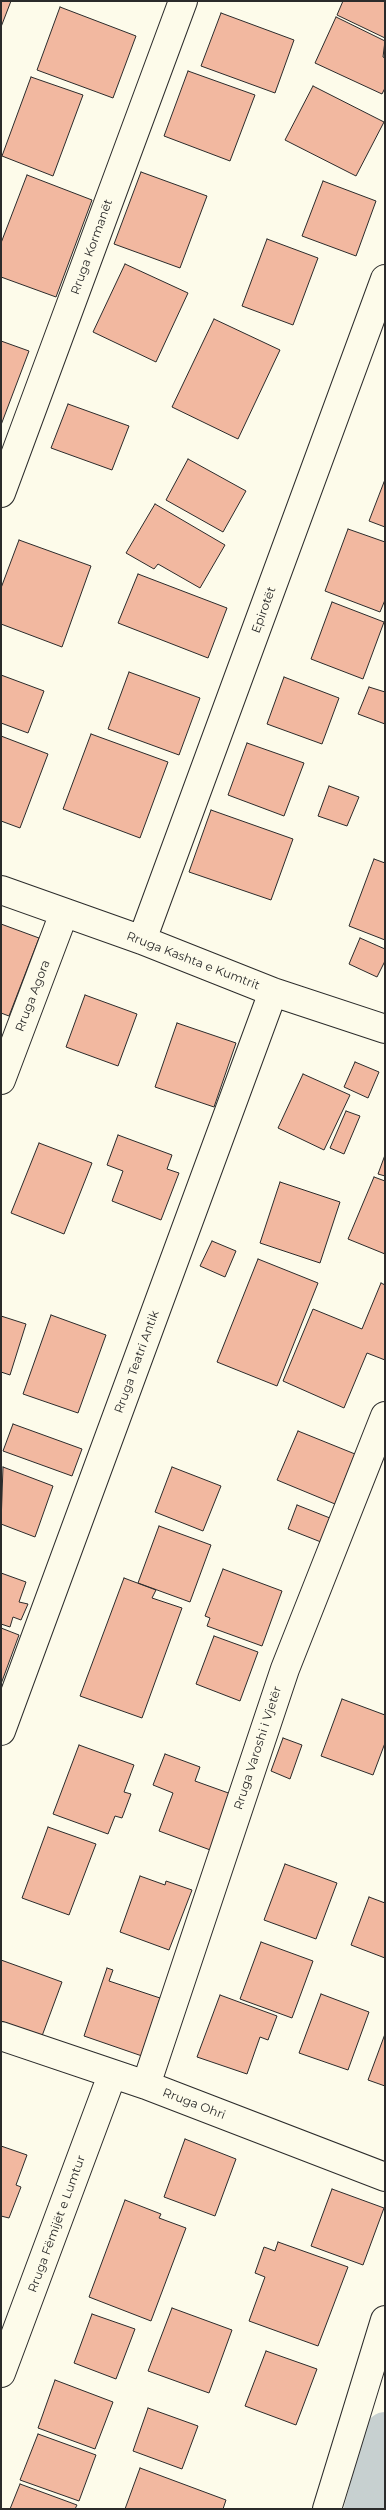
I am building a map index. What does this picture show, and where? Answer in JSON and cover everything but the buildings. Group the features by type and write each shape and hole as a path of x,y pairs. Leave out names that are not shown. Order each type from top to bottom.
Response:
{"street":[{"name":"Rruga Kormanët","path":"1,493 183,1"},
{"name":"Epirotët","path":"142,940 385,279"},
{"name":"Rruga Kashta e Kumtrit","path":"1,890 142,940 273,992 385,1029"},
{"name":"Rruga Agora","path":"1,1080 64,913"},
{"name":"Rruga Teatri Antik","path":"1,1731 273,992"},
{"name":"Rruga Varoshi i Vjetër","path":"146,2086 285,1669 385,1416"},
{"name":"Rruga Ohri","path":"1,2036 146,2086 385,2177"},
{"name":"Rruga Fëmijët e Lumtur","path":"1,2373 112,2074"},
{"path":"327,2509 385,2320"}],"waterway":[{"path":"364,2509 385,2432"}]}
